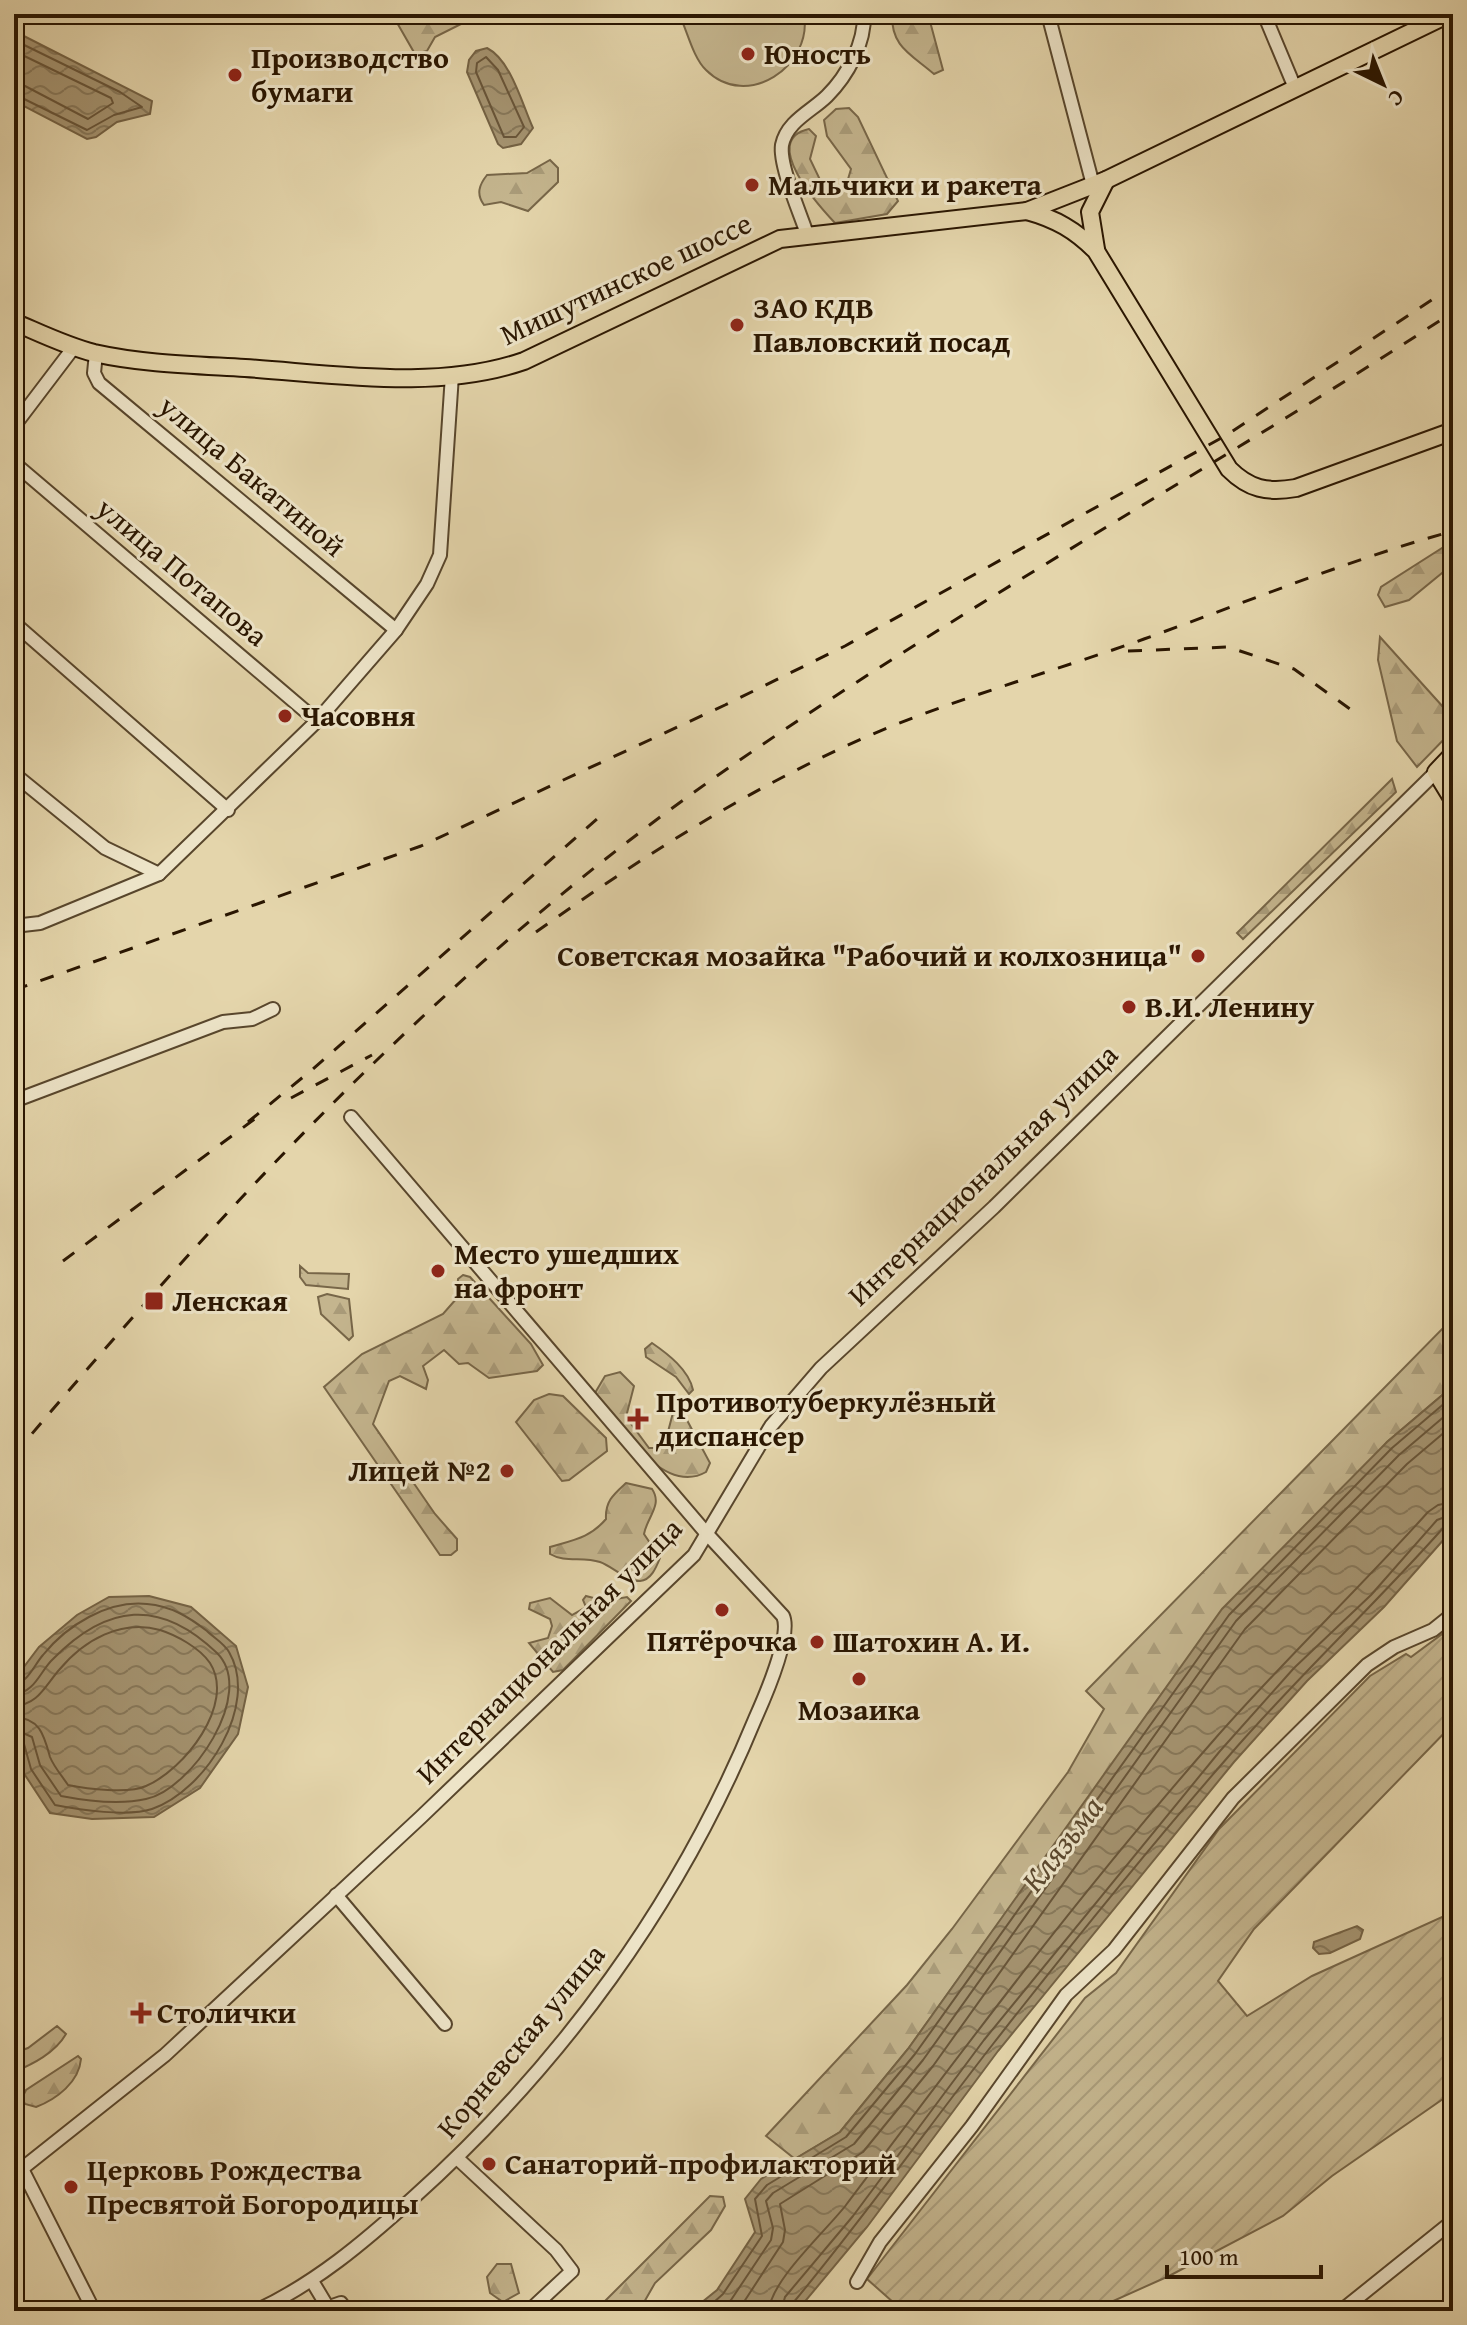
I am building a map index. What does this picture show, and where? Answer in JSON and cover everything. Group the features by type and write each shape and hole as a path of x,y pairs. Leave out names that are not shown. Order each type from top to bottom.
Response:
{"main road":[{"path":"1027,211 1099,182 1449,14"},
{"path":"1096,251 1090,212 1099,182"},
{"name":"Мишутинское шоссе","path":"14,322 74,347 158,362 358,376 452,375 489,371 524,361 759,246 807,234 1027,211"},
{"path":"1027,211 1057,220 1080,234 1096,251 1229,469 1253,488 1277,492 1296,488 1453,431"},
{"name":"Интернациональная улица","path":"1436,772 1453,754"},
{"path":"1436,772 1453,800"}],"street":[{"path":"807,234 782,147 795,123 827,97 854,59 865,27 864,14"},
{"path":"1048,14 1099,182"},
{"path":"1264,14 1295,88"},
{"path":"14,426 74,347"},
{"name":"улица Бакатиной","path":"96,353 94,373 99,383 396,630"},
{"path":"14,926 40,923 159,874 317,721 396,630 427,584 440,555 452,375"},
{"name":"улица Потапова","path":"14,463 317,721"},
{"path":"14,623 228,810"},
{"name":"Интернациональная улица","path":"18,2172 165,2055 686,1563 707,1534 771,1426 821,1368 1004,1197 1436,772"},
{"path":"14,774 105,848 159,874"},
{"path":"14,1101 223,1022 252,1019 273,1009"},
{"path":"351,1117 707,1534"},
{"name":"Корневская улица","path":"256,2311 275,2307 312,2281 377,2230 457,2158 587,2014 656,1915 725,1792 772,1679 785,1621 707,1534"},
{"path":"857,2282 880,2242 972,2126 1066,1995 1114,1950 1233,1798 1367,1665 1394,1647 1433,1630 1453,1614"},
{"path":"336,1895 445,2024"},
{"path":"457,2158 556,2250 572,2271 529,2311"},
{"path":"18,2172 94,2311"},
{"path":"1341,2311 1453,2221"},
{"path":"312,2281 323,2308 341,2303 347,2311"}],"green space":[{"path":"392,14 465,14 463,23 435,37 427,51 415,54"},
{"name":"Юность","path":"679,14 804,14 804,33 788,65 774,77 757,84 740,86 722,81 701,65"},
{"path":"892,14 928,14 943,70 934,74 904,49 895,34"},
{"path":"849,108 858,117 898,201 887,214 835,223 797,174 790,146 795,136 809,129 816,136 810,159 822,184 833,191 846,186 851,169 827,136 824,120 836,109"},
{"path":"550,160 558,168 558,182 528,211 501,202 484,205 480,190 487,175 527,173"},
{"path":"1453,541 1453,564 1409,600 1385,607 1378,595 1381,587"},
{"path":"1380,637 1453,718 1453,730 1417,767 1397,741 1378,660"},
{"path":"1392,779 1396,792 1243,939 1237,933"},
{"path":"300,1266 308,1273 349,1274 348,1289 306,1285 300,1277"},
{"path":"463,1275 470,1277 531,1344 543,1365 537,1371 489,1378 468,1363 459,1364 444,1350 423,1366 428,1380 426,1389 400,1376 389,1381 373,1424 435,1514 457,1539 457,1550 451,1555 440,1555 324,1387 362,1354 443,1314 457,1298 458,1279"},
{"path":"327,1294 349,1299 353,1336 349,1340 321,1314 318,1297"},
{"path":"1449,1322 1453,1325 1453,1386 1387,1442 1103,1778 908,2049 840,2132 795,2159 766,2136 907,1985 1068,1772 1104,1709 1086,1691"},
{"path":"652,1343 682,1369 693,1390 689,1394 676,1377 646,1357 645,1349"},
{"path":"620,1372 634,1386 626,1417 649,1448 659,1448 665,1443 674,1409 681,1409 710,1463 706,1472 690,1477 673,1474 658,1466 629,1438 595,1393 605,1376"},
{"path":"549,1394 563,1396 606,1438 607,1451 569,1480 562,1481 516,1422 534,1400"},
{"path":"626,1483 652,1489 655,1495 655,1506 644,1534 660,1558 650,1576 635,1581 600,1562 550,1554 550,1547 581,1538 600,1525 606,1519 611,1498"},
{"path":"586,1596 605,1601 627,1597 631,1601 563,1670 553,1672 529,1643 548,1638 552,1626 550,1619 529,1609 530,1603 550,1598 572,1615 586,1607 583,1600"},
{"path":"1453,1626 1453,1724 1254,1929 1218,1981 1247,2016 1312,1976 1453,1912 1453,2092 1332,2176 1283,2216 1169,2276 1091,2311 903,2311 867,2279 1085,1998 1116,1973 1219,1829 1370,1676 1406,1654 1411,1657"},
{"path":"57,2026 66,2034 56,2047 14,2072 14,2053 28,2048"},
{"path":"78,2056 81,2059 79,2067 66,2089 36,2107 25,2104 22,2098 26,2090"},
{"path":"710,2196 723,2197 725,2206 711,2230 655,2283 639,2311 595,2311"},
{"path":"497,2264 511,2264 519,2293 503,2302 490,2293 487,2277"}],"water":[{"path":"14,31 152,101 150,114 117,122 96,137 87,139 14,101"},
{"path":"487,48 509,72 533,128 521,144 503,148 498,144 467,72 469,60 476,51"},
{"name":"Клязьма","path":"1453,1386 1453,1529 1384,1607 1307,1681 1234,1762 998,2051 867,2227 797,2311 691,2311 717,2290 755,2232 745,2199 761,2179 840,2132 908,2049 1222,1609 1387,1442"},
{"path":"149,1596 191,1607 236,1646 248,1687 238,1734 200,1788 154,1817 92,1819 50,1813 23,1772 14,1730 14,1680 39,1647 77,1615 109,1597"},
{"path":"1357,1926 1363,1930 1360,1939 1330,1953 1319,1954 1313,1948 1314,1942"}],"railway":[{"path":"14,990 421,846 725,705 845,646 1225,436 1453,286"},
{"path":"14,1455 174,1271 342,1094 430,1009 521,928 616,851 714,778 896,657 1453,312"},
{"path":"536,932 708,819 798,769 892,726 1144,639 1336,568 1453,531"},
{"path":"1128,651 1228,647 1294,669 1357,714"},
{"path":"248,1122 313,1069 605,812"},
{"path":"291,1098 372,1055"},
{"path":"63,1261 256,1118"}],"place":[{"name":"Юность","path":"748,54"},
{"name":"Производство бумаги","path":"235,75"},
{"name":"Мальчики и ракета","path":"752,185"},
{"name":"ЗАО КДВ Павловский посад","path":"737,325"},
{"name":"Часовня","path":"285,716"},
{"name":"Советская мозайка \"Рабочий и колхозница\"","path":"1198,956"},
{"name":"В.И. Ленину","path":"1129,1007"},
{"name":"Место ушедших на фронт","path":"438,1271"},
{"name":"Ленская","path":"154,1301"},
{"name":"Противотуберкулёзный диспансер","path":"638,1419"},
{"name":"Лицей №2","path":"507,1471"},
{"name":"Пятёрочка","path":"722,1610"},
{"name":"Шатохин А. И.","path":"817,1642"},
{"name":"Мозаика","path":"859,1679"},
{"name":"Столички","path":"141,2013"},
{"name":"Санаторий-профилакторий","path":"489,2164"},
{"name":"Церковь Рождества Пресвятой Богородицы","path":"71,2187"}]}
